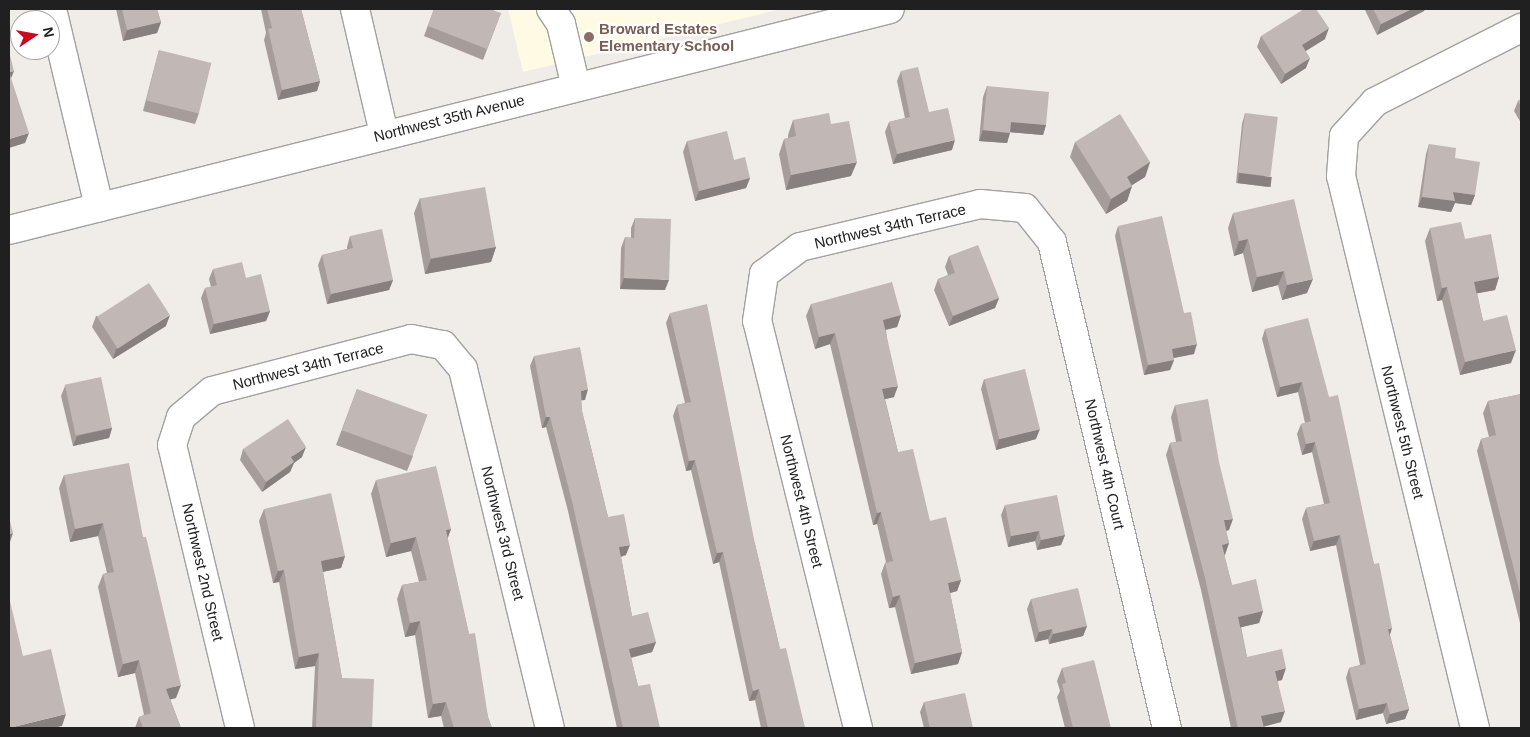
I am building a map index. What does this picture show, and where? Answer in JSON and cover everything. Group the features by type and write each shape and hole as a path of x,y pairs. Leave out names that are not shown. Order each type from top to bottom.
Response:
{"street":[{"path":"52,9 100,208"},
{"path":"355,9 384,134"},
{"path":"551,9 561,24 576,86"},
{"name":"Northwest 35th Avenue","path":"9,230 384,134 890,9"},
{"name":"Northwest 5th Street","path":"1475,728 1341,176 1344,136 1375,102 1521,28"},
{"name":"Northwest 34th Terrace","path":"764,274 800,247 980,204 1025,208"},
{"name":"Northwest 4th Court","path":"1025,208 1052,242 1168,728"},
{"name":"Northwest 4th Street","path":"764,274 757,321 858,728"},
{"name":"Northwest 34th Terrace","path":"181,417 212,391 411,339 443,345"},
{"name":"Northwest 3rd Street","path":"443,345 463,369 550,728"},
{"name":"Northwest 2nd Street","path":"181,417 172,445 240,728"}],"shaded area":[{"name":"Broward Estates Elementary School","path":"508,9 781,9 523,72"}],"building":[{"path":"122,9 157,9 161,22 127,30"},
{"path":"267,9 301,9 320,81 282,90 268,29 272,28"},
{"path":"434,9 490,9 501,13 487,49 428,26"},
{"path":"1304,9 1316,9 1329,28 1302,45 1310,58 1285,74 1261,36"},
{"path":"1373,9 1412,9 1381,24"},
{"path":"159,50 211,63 199,114 146,100"},
{"path":"9,51 14,71 9,72"},
{"path":"918,67 929,112 948,108 955,140 897,154 889,122 910,117 901,71"},
{"path":"9,72 29,133 9,139"},
{"path":"987,86 1049,92 1046,125 1011,122 1010,133 983,130"},
{"path":"829,113 831,124 849,121 857,162 791,175 784,139 796,136 793,120"},
{"path":"1245,113 1278,117 1270,177 1238,173"},
{"path":"1120,114 1150,162 1127,177 1132,186 1111,199 1075,142"},
{"path":"727,131 734,160 745,157 750,178 699,191 687,141"},
{"path":"1429,144 1456,148 1455,158 1480,162 1475,195 1453,192 1455,201 1422,197"},
{"path":"485,187 496,247 431,259 420,198"},
{"path":"1294,199 1313,279 1287,285 1284,271 1257,277 1248,239 1239,241 1233,213"},
{"path":"1162,216 1184,313 1191,312 1197,344 1172,349 1174,360 1148,365 1118,226"},
{"path":"635,218 671,219 669,280 624,278 625,237 634,238"},
{"path":"1461,222 1465,239 1491,234 1499,277 1474,282 1483,321 1507,315 1516,350 1465,362 1447,287 1442,288 1430,228"},
{"path":"382,229 393,280 331,294 322,255 353,248 350,236"},
{"path":"978,245 999,298 953,316 938,279 955,273 949,256"},
{"path":"242,262 246,278 261,274 270,311 214,324 205,288 217,285 213,269"},
{"path":"892,282 901,315 883,320 898,386 882,389 898,452 913,449 930,521 946,517 961,580 948,583 962,652 915,663 900,595 893,597 885,563 893,561 881,512 877,513 835,333 819,337 811,304"},
{"path":"149,283 170,315 118,349 97,317"},
{"path":"707,304 755,544 780,649 786,648 805,728 768,728 759,689 753,691 723,552 717,553 695,460 689,461 677,405 691,402 670,313"},
{"path":"1308,318 1329,397 1338,395 1374,564 1379,563 1392,628 1388,629 1409,709 1390,714 1387,703 1359,709 1349,668 1366,664 1340,535 1314,541 1306,508 1330,503 1315,442 1306,444 1301,424 1311,421 1302,382 1280,387 1265,329"},
{"path":"580,347 588,389 581,391 582,411 608,517 624,514 630,545 619,547 632,616 648,612 656,642 629,649 638,686 650,684 660,728 623,728 572,501 550,417 546,417 534,356"},
{"path":"1025,369 1040,429 999,439 984,379"},
{"path":"101,377 112,428 76,436 65,385"},
{"path":"357,389 427,415 412,456 342,430"},
{"path":"1521,394 1521,597 1481,439 1496,435 1488,401"},
{"path":"1208,399 1219,462 1233,519 1224,520 1229,543 1222,545 1232,585 1256,579 1263,611 1238,617 1247,657 1282,649 1286,668 1275,671 1285,711 1261,716 1264,728 1238,728 1205,578 1170,443 1182,441 1175,405"},
{"path":"288,419 306,447 291,457 294,462 266,482 243,449"},
{"path":"129,463 143,537 146,537 181,685 166,689 181,728 143,728 139,717 151,713 139,660 123,664 103,574 114,572 103,523 75,529 64,475"},
{"path":"436,466 451,529 446,530 469,634 475,633 488,717 492,728 454,728 446,702 433,704 420,621 410,623 402,585 427,580 416,537 391,543 376,480"},
{"path":"331,493 345,556 321,561 342,678 374,679 372,728 316,727 319,653 299,657 284,570 278,571 264,509"},
{"path":"1057,495 1065,535 1041,540 1039,531 1011,536 1005,505"},
{"path":"9,517 13,533 9,534"},
{"path":"1078,588 1087,626 1053,634 1052,629 1039,632 1031,599"},
{"path":"9,597 23,656 51,649 66,714 9,728"},
{"path":"1094,660 1111,728 1073,728 1062,684 1066,683 1062,668"},
{"path":"965,693 973,728 930,728 924,702"}],"place":[{"name":"Broward Estates Elementary School","path":"589,37"}]}
